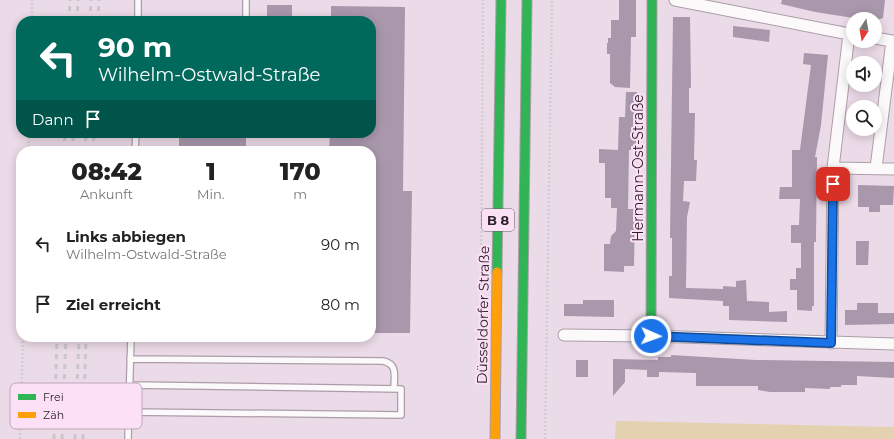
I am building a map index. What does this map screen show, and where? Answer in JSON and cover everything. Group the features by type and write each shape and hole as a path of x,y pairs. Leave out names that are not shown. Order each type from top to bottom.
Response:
{"main road":[{"name":"Düsseldorfer Straße","path":"495,439 501,0"},
{"name":"B 8","path":"521,439 527,0"},
{"name":"Hermann-Ost-Straße","path":"651,336 652,0"}],"street":[{"path":"675,0 846,34"},
{"path":"876,168 892,41 882,39"},
{"path":"831,343 833,168 849,48"},
{"path":"833,168 894,169"},
{"path":"564,335 651,336 894,344"}],"lane":[{"path":"138,0 138,16"},
{"path":"246,0 246,16"},
{"path":"130,383 131,342"},
{"path":"130,359 383,361 390,362 393,367 394,389"},
{"path":"142,385 401,389 401,415 142,412"},
{"path":"128,439 129,429"}],"path":[{"path":"32,0 32,16"},
{"path":"481,287 483,0"},
{"path":"545,439 552,0"},
{"path":"22,383 24,342"},
{"path":"20,429 20,439"}],"shaded area":[{"path":"616,421 894,427 894,439 615,439"}],"building":[{"path":"619,0 636,0 636,37 631,37 630,88 615,87 610,83 610,54 607,54 607,43 608,38 611,38 611,20 619,20"},
{"path":"782,0 885,0 882,18 882,12 846,12 846,17 815,12 781,4"},
{"path":"267,5 292,5 292,16 267,16"},
{"path":"331,6 405,7 403,191 412,191 410,333 376,333 376,146 329,146 330,138 376,138 376,16 331,16"},
{"path":"673,17 690,17 691,88 689,88 689,113 695,113 694,160 697,160 696,181 684,181 683,201 690,202 687,217 686,288 723,289 723,286 736,287 736,281 746,280 747,301 769,302 769,312 787,311 787,322 729,320 729,306 723,306 723,301 669,298 669,276 672,276 672,238 670,238"},
{"path":"733,26 770,30 769,42 733,37"},
{"path":"804,53 828,55 821,125 815,157 817,157 816,242 814,242 814,306 812,306 812,311 797,310 797,290 790,290 790,279 796,279 796,268 801,268 801,243 791,243 791,225 799,225 800,199 779,199 780,187 792,187 792,150 800,150 811,65 803,64"},
{"path":"626,92 637,92 636,150 629,150 628,209 635,209 634,266 624,266 624,272 604,271 604,244 610,244 611,236 616,231 617,208 611,208 611,198 605,198 605,163 599,163 599,149 618,150 619,117 625,117"},
{"path":"179,138 246,138 246,146 179,146"},
{"path":"858,185 894,186 893,205 880,205 880,212 869,212 869,207 858,207"},
{"path":"856,241 869,241 868,265 856,265"},
{"path":"583,300 614,300 614,317 564,316 564,304 583,304"},
{"path":"857,303 878,303 878,313 894,313 894,324 845,325 845,310 857,310"},
{"path":"671,355 756,360 894,362 894,378 857,376 857,385 841,385 841,387 830,387 830,389 805,388 805,392 770,392 758,390 758,386 696,386 696,373 659,372 659,377 647,377 647,370 625,369 625,382 613,396 613,359 658,360 658,357 671,357"},
{"path":"576,360 588,360 588,377 576,377"}],"railway":[{"path":"69,16 70,0"},
{"path":"77,16 78,0"},
{"path":"90,16 91,0"},
{"path":"98,16 99,0"},
{"path":"64,146 65,138"},
{"path":"73,138 73,146"},
{"path":"85,146 86,138"},
{"path":"93,146 94,138"},
{"path":"56,383 57,342"},
{"path":"64,383 66,342"},
{"path":"77,383 79,342"},
{"path":"85,383 86,342"},
{"path":"54,429 54,439"},
{"path":"62,429 62,439"},
{"path":"75,429 75,439"},
{"path":"83,429 83,439"}],"traffic: fast":[{"path":"497,272 501,0"},
{"path":"521,439 527,0"},
{"path":"651,336 652,0"}],"traffic: slow":[{"path":"495,439 497,272"}],"route":[{"path":"651,336 831,343 833,184"}]}
